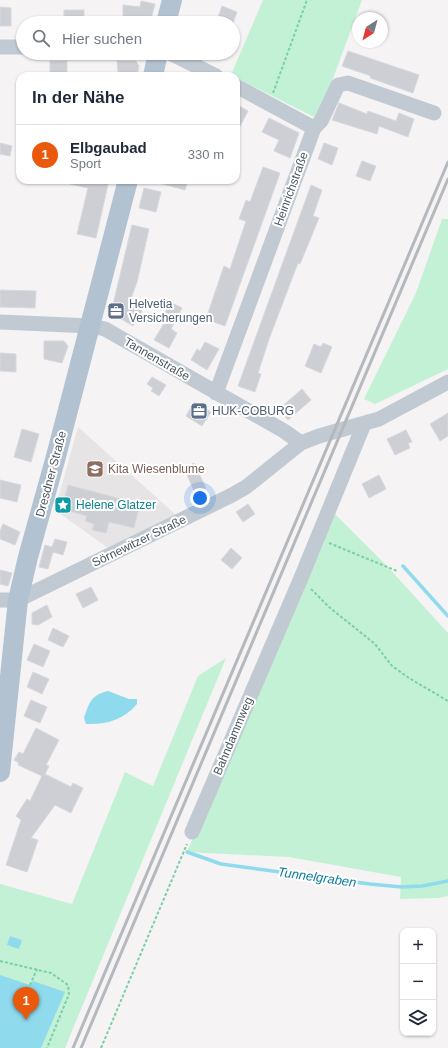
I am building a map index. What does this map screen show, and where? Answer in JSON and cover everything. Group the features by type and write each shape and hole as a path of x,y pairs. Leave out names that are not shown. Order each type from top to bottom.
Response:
{"main road":[{"path":"168,16 172,0"},
{"path":"154,72 156,60"},
{"name":"Dresdner Straße","path":"0,772 9,600 28,557 91,326 127,184"}],"street":[{"path":"0,47 16,47"},
{"path":"184,60 208,72"},
{"name":"Heinrichstraße","path":"216,393 314,128 321,121 338,86 348,83 434,113"},
{"path":"240,88 314,128"},
{"name":"Tannenstraße","path":"0,322 91,326 105,329 284,431 301,443"},
{"name":"Sörnewitzer Straße","path":"9,600 232,495 246,486 301,443 379,418 448,382"},
{"name":"Bahndammweg","path":"192,832 301,578 364,424"}],"path":[{"path":"270,104 307,0"},
{"path":"317,537 397,571"},
{"path":"301,578 328,607 375,644 392,666 448,701"},
{"path":"101,1048 192,832"},
{"path":"0,961 51,973 68,985 69,994 47,1048"},
{"path":"30,985 37,969"}],"shaded area":[{"name":"Kita Wiesenblume","path":"78,427 176,515 108,548 55,510"}],"green space":[{"path":"263,0 362,0 358,12 352,12 352,27 318,119 240,80 240,72 232,72 237,60 240,60 240,54"},
{"path":"442,219 448,219 448,369 375,404 364,399 416,293"},
{"path":"331,510 386,565 448,633 448,896 439,898 400,899 401,877 289,857 187,852"},
{"path":"226,658 65,1048 0,1048 0,884 72,904 125,772 153,786 198,676"}],"water":[{"path":"108,691 129,699 137,699 137,704 120,718 100,724 86,724 84,718 87,708 94,697"},
{"path":"10,936 22,940 19,949 7,945"},
{"path":"0,975 30,985 33,981 65,992 41,1048 0,1048"}],"building":[{"path":"141,1 155,4 152,16 123,16 123,5 140,7"},
{"path":"222,6 237,12 236,16 218,16"},
{"path":"0,7 11,8 11,26 0,26"},
{"path":"64,10 84,10 84,16 64,16"},
{"path":"348,51 419,75 413,93 370,78 371,76 342,66"},
{"path":"50,61 67,61 67,72 50,72"},
{"path":"117,61 136,61 139,66 138,72 118,72"},
{"path":"339,103 367,114 368,111 396,121 399,113 414,119 408,137 379,126 377,134 332,120"},
{"path":"240,106 248,111 240,126"},
{"path":"269,118 299,133 290,158 274,151 279,140 262,132"},
{"path":"0,143 12,146 10,156 0,154"},
{"path":"324,143 338,148 332,165 318,159"},
{"path":"362,161 376,166 370,181 356,176"},
{"path":"263,167 280,173 225,326 206,319 224,266 230,269 246,221 239,219 246,200 250,202"},
{"path":"70,184 108,184 96,238 77,234 88,188"},
{"path":"163,184 187,184 185,190"},
{"path":"311,185 322,190 313,216 319,218 300,264 298,263 269,339 258,373 261,374 255,392 238,386"},
{"path":"144,188 161,192 156,212 139,208"},
{"path":"132,225 149,229 137,282 129,304 142,311 133,326 111,313"},
{"path":"0,290 36,291 35,308 0,307"},
{"path":"170,302 182,308 171,329 177,333 169,348 154,340 166,320 162,318"},
{"path":"44,341 64,341 68,346 62,363 44,359"},
{"path":"205,342 219,349 207,370 191,360 197,349 200,351"},
{"path":"323,343 332,347 321,373 305,366 314,344 321,347"},
{"path":"0,353 16,354 16,372 0,371"},
{"path":"152,377 166,385 159,396 151,391 153,388 147,384"},
{"path":"302,389 311,400 288,420 279,409"},
{"path":"194,402 211,412 202,426 186,416"},
{"path":"448,413 448,436 440,441 430,424"},
{"path":"22,429 39,434 31,462 14,457"},
{"path":"406,430 412,442 408,443 410,448 395,455 387,439"},
{"path":"194,463 206,488 195,493 184,468"},
{"path":"379,475 386,489 369,498 362,484"},
{"path":"0,480 21,485 17,502 0,498"},
{"path":"68,485 140,504 134,528 109,522 106,533 92,530 94,524 85,521 87,516 62,509"},
{"path":"248,504 255,514 243,522 236,512"},
{"path":"3,524 20,532 15,545 0,539 0,531"},
{"path":"55,539 67,542 63,555 53,552 48,569 39,567 45,545 52,547"},
{"path":"231,548 242,558 232,569 221,560"},
{"path":"0,570 12,573 8,586 0,584"},
{"path":"91,587 98,600 83,608 76,594"},
{"path":"47,605 52,617 38,625 32,624 32,613"},
{"path":"53,628 69,636 63,647 48,640"},
{"path":"34,644 50,651 43,667 27,660"},
{"path":"33,672 49,679 42,694 27,687"},
{"path":"31,700 47,707 40,723 24,716"},
{"path":"36,728 59,740 46,765 49,766 45,774 71,787 73,783 83,788 71,813 55,805 31,838 38,840 27,872 6,865 21,820 16,816 27,799 30,801 42,776 18,765 19,763 14,760 19,752 23,754"}],"waterway":[{"path":"403,566 448,616"},
{"name":"Tunnelgraben","path":"187,852 221,864 370,884 402,887 422,886 448,881"}],"railway":[{"path":"73,1048 448,162"},
{"path":"81,1048 448,179"}],"place":[{"name":"Helvetia Versicherungen","path":"116,311"},
{"name":"HUK-COBURG","path":"199,411"},
{"name":"Kita Wiesenblume","path":"95,469"},
{"name":"Helene Glatzer","path":"63,505"},
{"name":"Elbgaubad","path":"26,1020"}]}
